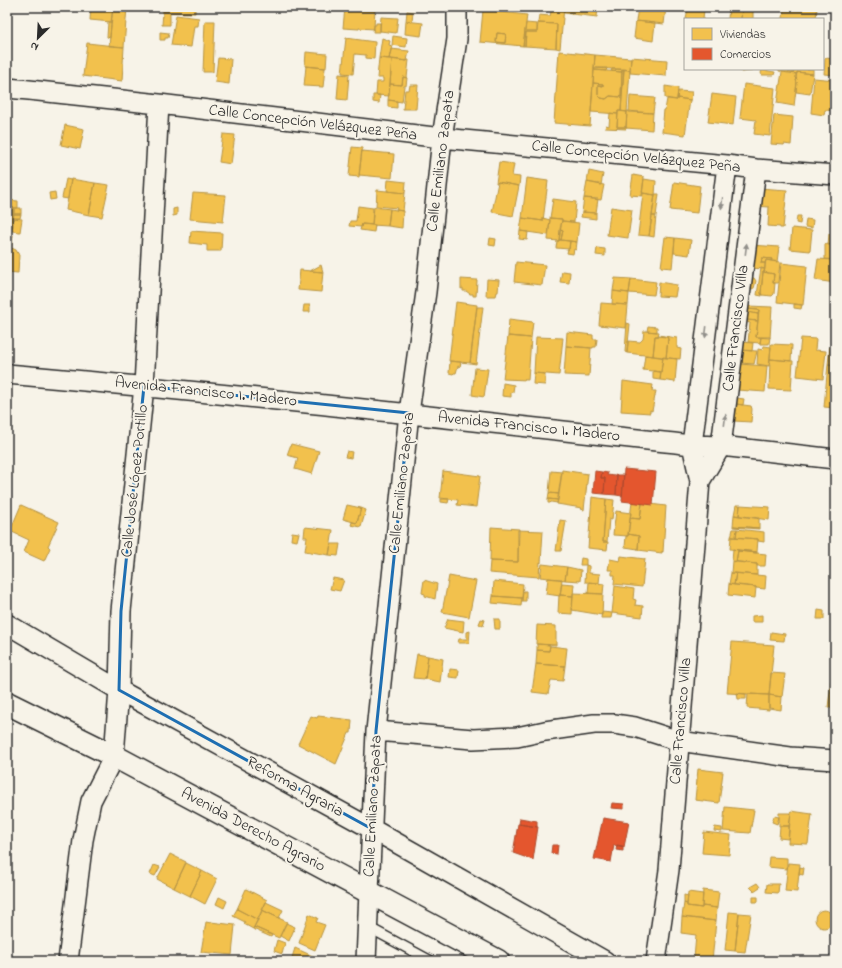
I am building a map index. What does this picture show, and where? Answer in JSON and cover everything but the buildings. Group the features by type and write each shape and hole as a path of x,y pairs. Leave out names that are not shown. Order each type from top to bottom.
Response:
{"street":[{"name":"Calle Emiliano Zapata","path":"366,961 376,731 409,413 426,292 442,138 457,39 458,7"},
{"name":"Calle Concepción Velázquez Peña","path":"7,88 159,104 442,138 756,169 835,175"},
{"name":"Calle José López Portillo","path":"114,756 119,690 121,611 144,386 159,104"},
{"name":"Calle Francisco Villa","path":"656,961 668,870 700,481 692,445 727,165"},
{"name":"Calle Francisco Villa","path":"700,481 721,446 756,169"},
{"name":"Avenida Francisco I. Madero","path":"7,374 144,386 409,413 692,445 721,446 835,459"},
{"name":"Reforma Agraria","path":"7,624 119,690 372,829 605,961"},
{"name":"Avenida Derecho Agrario","path":"7,702 114,756 498,961"},
{"path":"376,731 474,739 518,737 544,731 594,724 614,724 636,727 679,741 790,757 835,760"},
{"path":"68,961 83,840 91,801 114,756"}],"lane":[{"path":"368,927 431,961"}],"highlighted area":[{"path":"144,386 409,413 376,731 372,829 119,690 121,611"}]}
